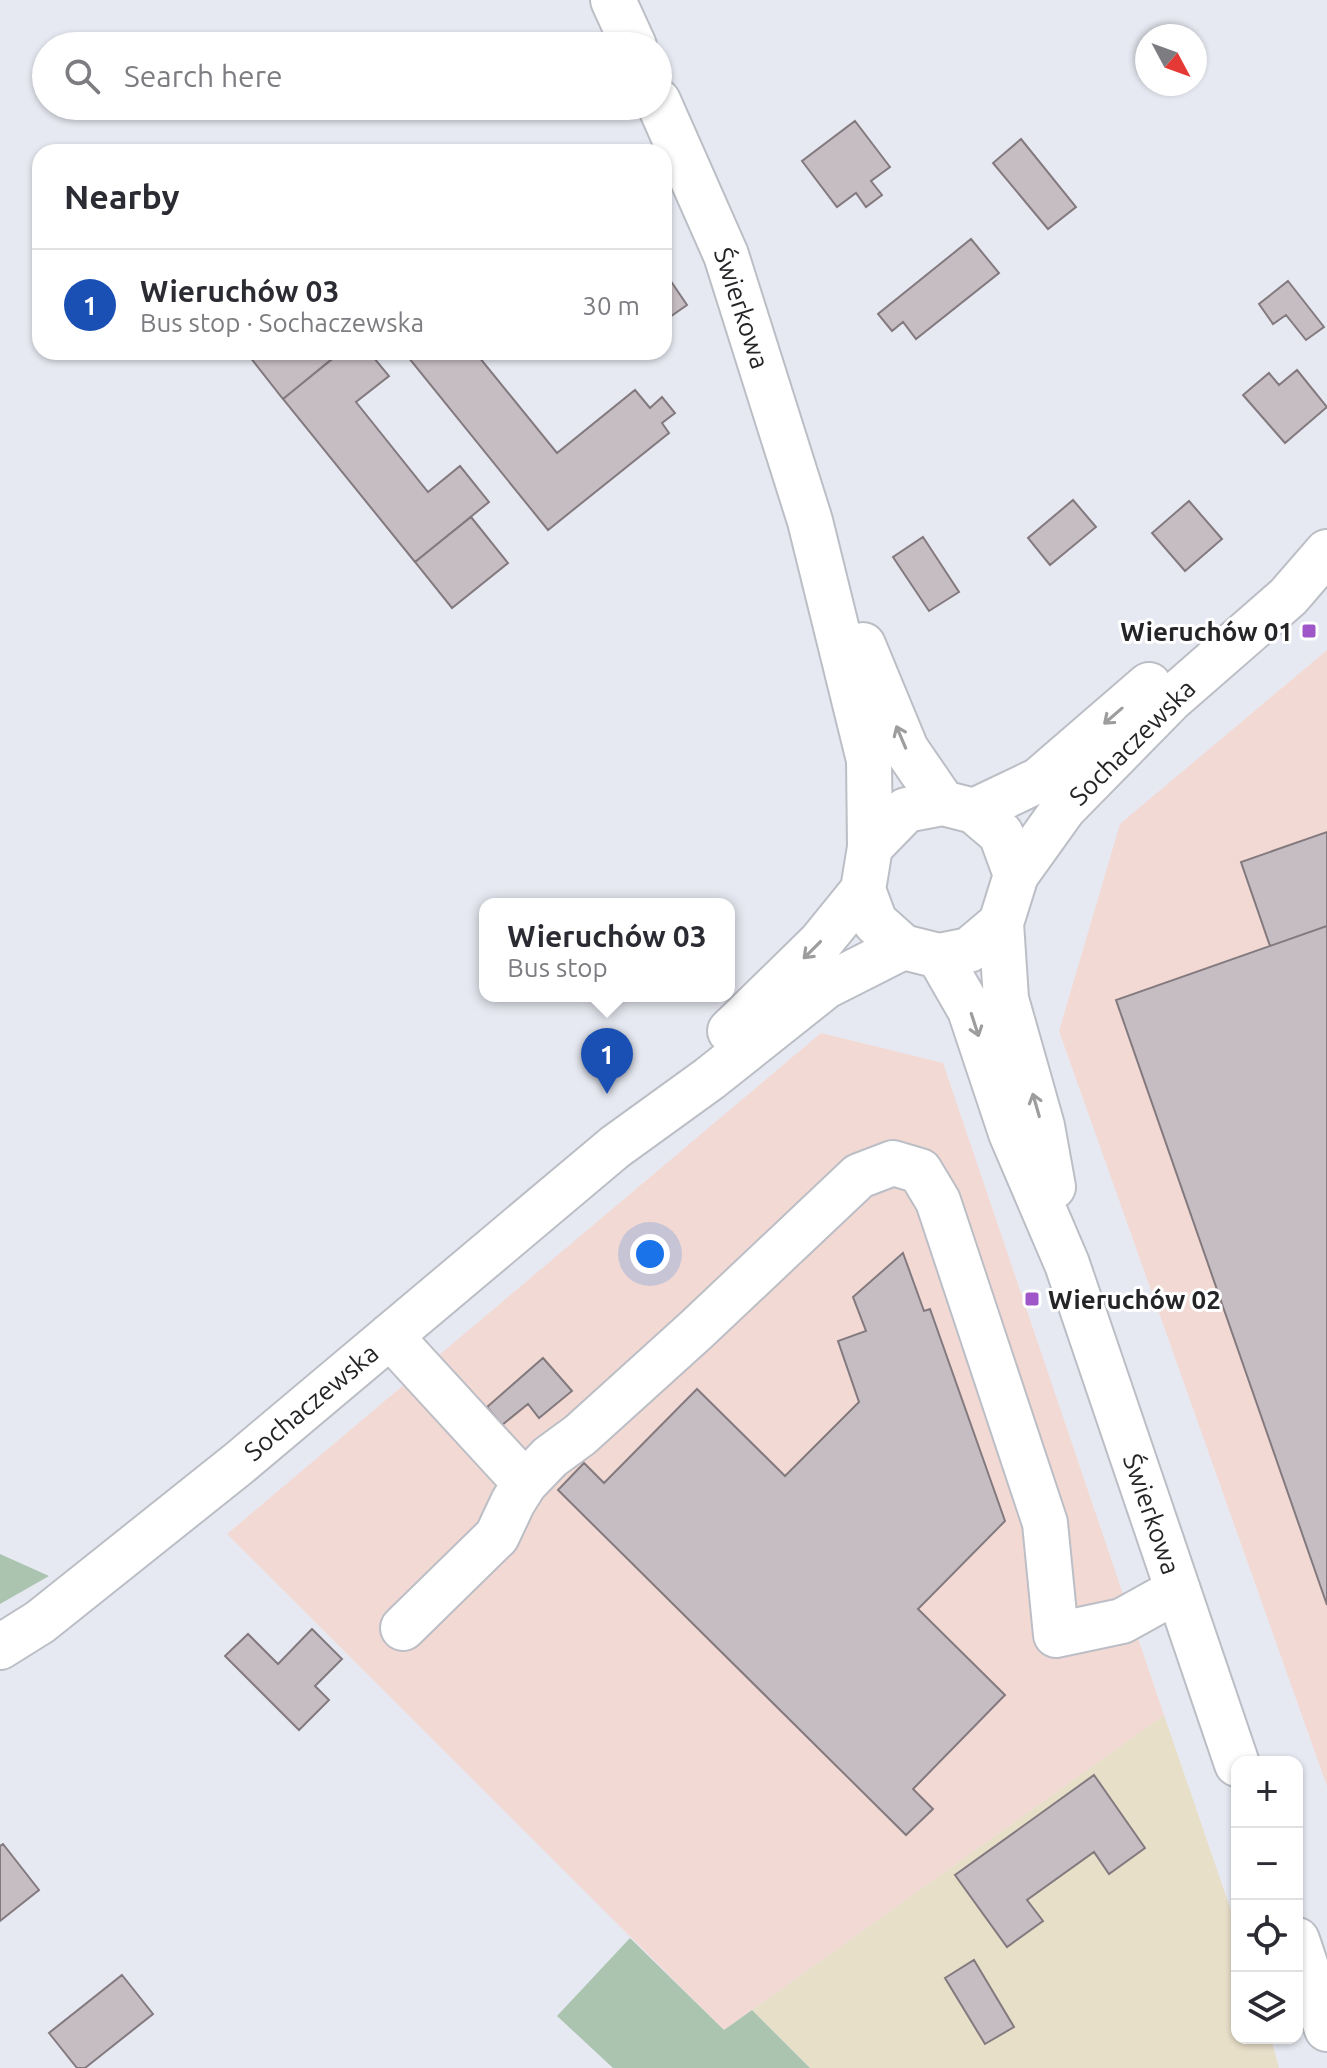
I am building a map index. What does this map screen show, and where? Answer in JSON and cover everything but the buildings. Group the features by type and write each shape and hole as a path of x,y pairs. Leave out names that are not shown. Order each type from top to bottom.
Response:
{"street":[{"path":"613,0 628,32"},
{"name":"Świerkowa","path":"666,120 726,255 810,521 869,760 870,847"},
{"name":"Świerkowa","path":"810,521 906,749 958,807"},
{"name":"Sochaczewska","path":"958,807 1039,780 1195,645 1327,545"},
{"name":"Sochaczewska","path":"1016,875 1064,808 1170,700 1288,597 1327,552"},
{"path":"958,807 1001,834 1016,875 1001,923 969,950 921,952 875,922 863,890 870,847 906,810 958,807"},
{"name":"Sochaczewska","path":"615,1147 820,943 863,890"},
{"name":"Świerkowa","path":"1001,923 1006,999 1042,1126 1067,1264"},
{"name":"Świerkowa","path":"921,952 970,1010 1011,1133 1067,1264 1234,1756"},
{"name":"Sochaczewska","path":"0,1647 40,1622 238,1464 615,1147 709,1079 826,986 921,952"},
{"path":"403,1628 497,1536 525,1483 550,1457 580,1435 696,1330 859,1176 893,1163 920,1171 938,1201 1045,1523 1056,1635 1122,1621 1178,1590"},
{"path":"390,1336 525,1483"},
{"path":"1303,1958 1327,2029"}],"shaded area":[{"path":"1327,650 1327,1786 1059,1031 1120,824"},
{"path":"821,1033 943,1063 1164,1715 724,2030 227,1534"},
{"path":"1164,1715 1231,1910 1231,2044 1273,2044 1279,2068 810,2068 752,2010"}],"green space":[{"path":"0,1554 49,1576 0,1604"},
{"path":"630,1938 724,2030 752,2010 810,2068 613,2068 557,2016"}],"place":[{"name":"Wieruchów 01","path":"1309,631"},
{"name":"Wieruchów 03","path":"607,1094"},
{"name":"Wieruchów 02","path":"1032,1299"}]}
